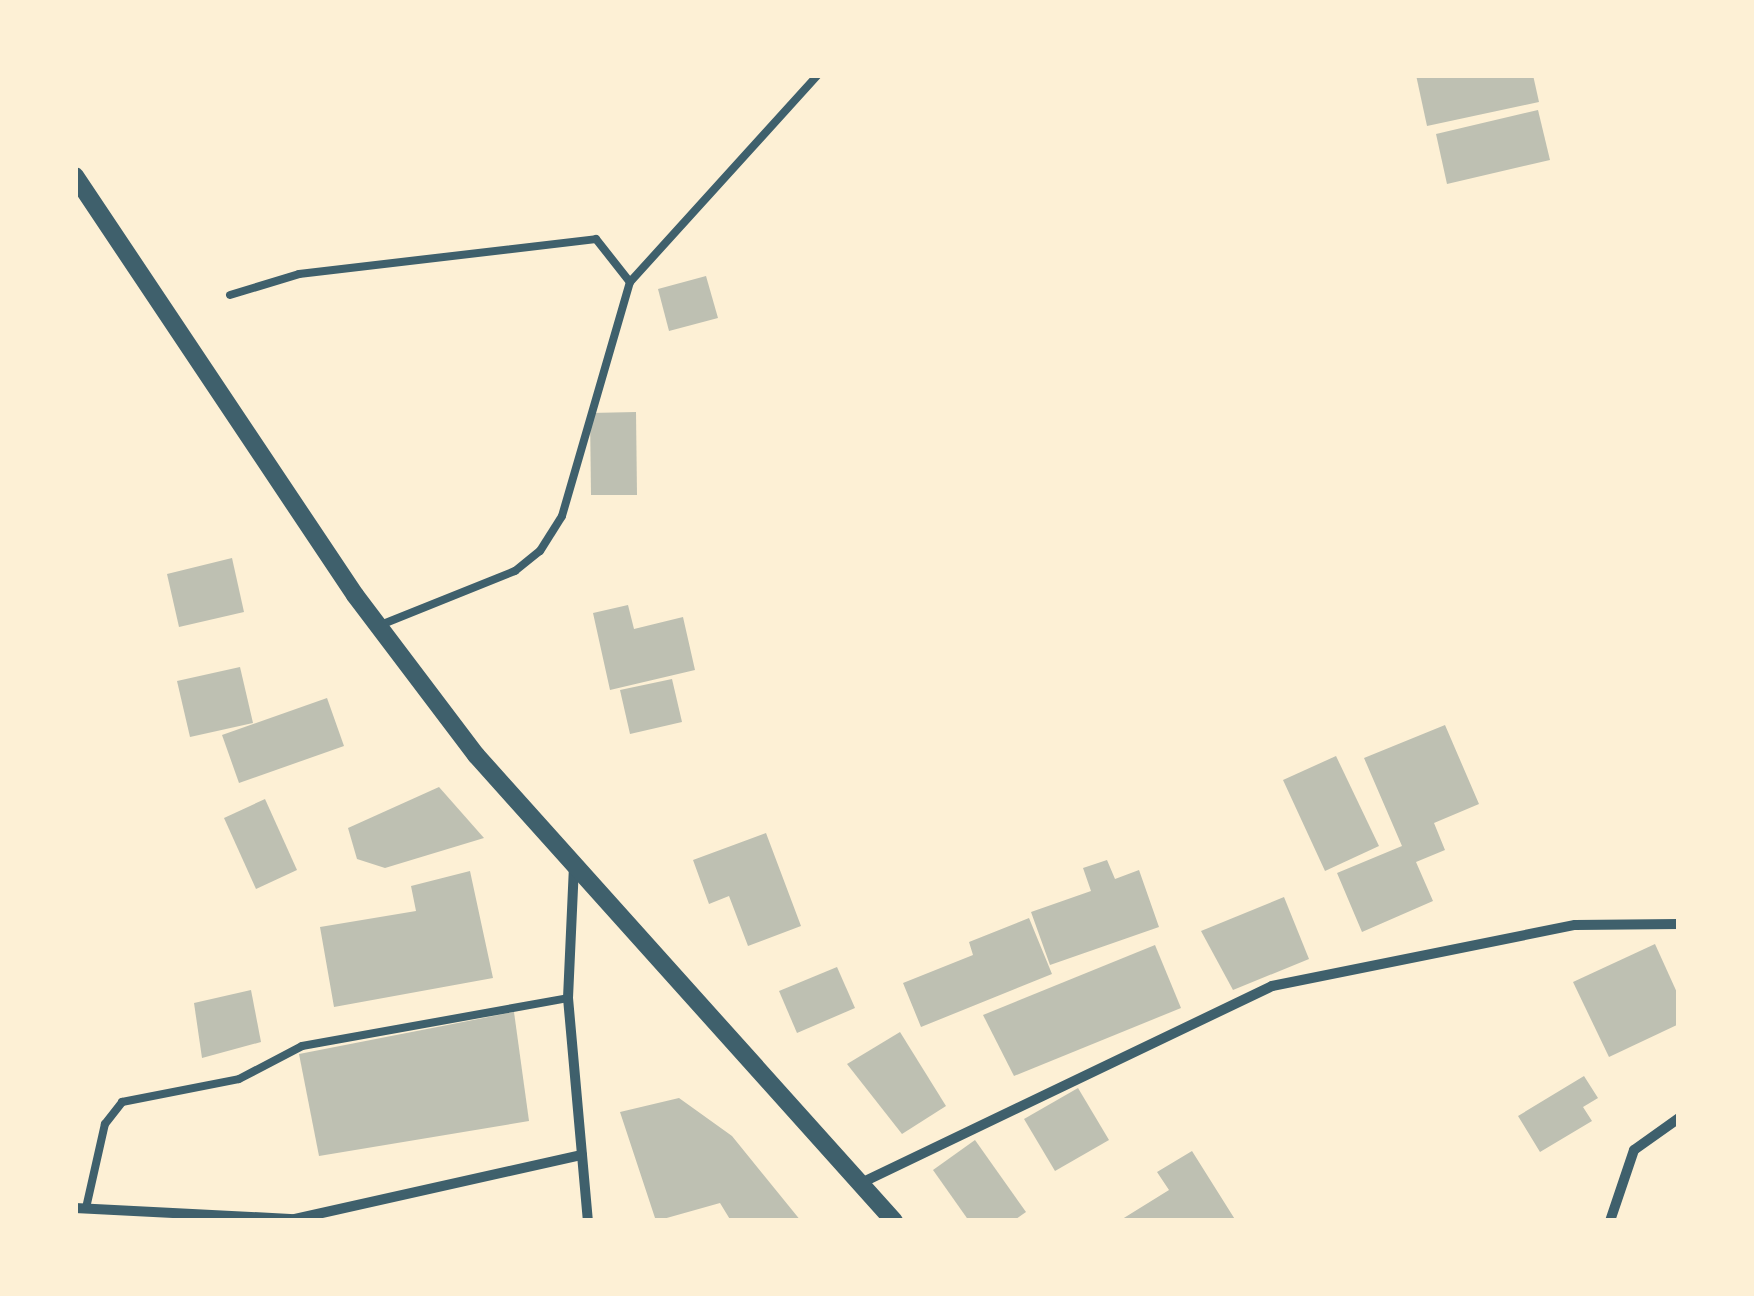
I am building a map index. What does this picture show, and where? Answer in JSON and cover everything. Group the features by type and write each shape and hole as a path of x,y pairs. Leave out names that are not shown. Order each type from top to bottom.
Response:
{"street":[{"path":"75,176 378,626 574,866 894,1221"},
{"path":"574,866 568,998 588,1221"},
{"path":"859,1184 1272,986 1576,925 1679,924"},
{"path":"1610,1221 1634,1150 1679,1118"},
{"path":"80,1208 295,1220 582,1155"}],"lane":[{"path":"378,626 515,572 540,551 562,516 630,282 818,75"},
{"path":"230,295 299,274 596,239 630,282"},
{"path":"80,1208 105,1124 122,1102 239,1079 302,1046 568,998"}],"building":[{"path":"1416,75 1533,75 1539,102 1427,126"},
{"path":"1538,110 1550,160 1447,184 1436,134"},
{"path":"706,276 718,318 669,331 658,289"},
{"path":"636,412 637,495 591,495 590,413"},
{"path":"232,558 244,612 179,627 167,574"},
{"path":"628,605 634,629 683,617 695,670 610,690 593,613"},
{"path":"240,667 253,723 190,737 177,681"},
{"path":"672,679 682,722 630,734 620,690"},
{"path":"327,698 344,746 239,783 222,735"},
{"path":"1445,725 1479,804 1434,823 1445,850 1416,862 1433,901 1362,932 1337,873 1402,846 1364,758"},
{"path":"1336,756 1379,846 1325,871 1283,780"},
{"path":"439,787 484,838 385,868 357,859 348,828"},
{"path":"265,799 297,870 256,889 224,818"},
{"path":"766,833 801,926 748,946 729,896 709,904 693,860"},
{"path":"1107,860 1115,879 1139,870 1159,927 1050,965 1031,912 1091,891 1083,868"},
{"path":"470,871 493,978 334,1007 320,927 416,911 411,886"},
{"path":"1284,897 1309,959 1233,990 1201,931"},
{"path":"1029,918 1052,974 921,1027 903,983 973,955 969,942"},
{"path":"1655,944 1679,997 1679,1024 1609,1057 1573,982"},
{"path":"1155,945 1181,1008 1014,1076 983,1015"},
{"path":"837,967 855,1008 797,1033 779,991"},
{"path":"251,990 261,1042 202,1058 194,1003"},
{"path":"514,1012 529,1121 319,1156 299,1054"},
{"path":"900,1032 946,1106 902,1134 847,1064"},
{"path":"1584,1076 1598,1098 1583,1107 1592,1121 1540,1152 1518,1116"},
{"path":"1078,1088 1109,1140 1055,1171 1024,1119"},
{"path":"679,1098 732,1136 801,1221 731,1221 720,1203 656,1221 620,1112"},
{"path":"975,1140 1026,1212 1013,1221 969,1221 933,1170"},
{"path":"1192,1151 1236,1221 1119,1221 1169,1190 1157,1172"}]}
